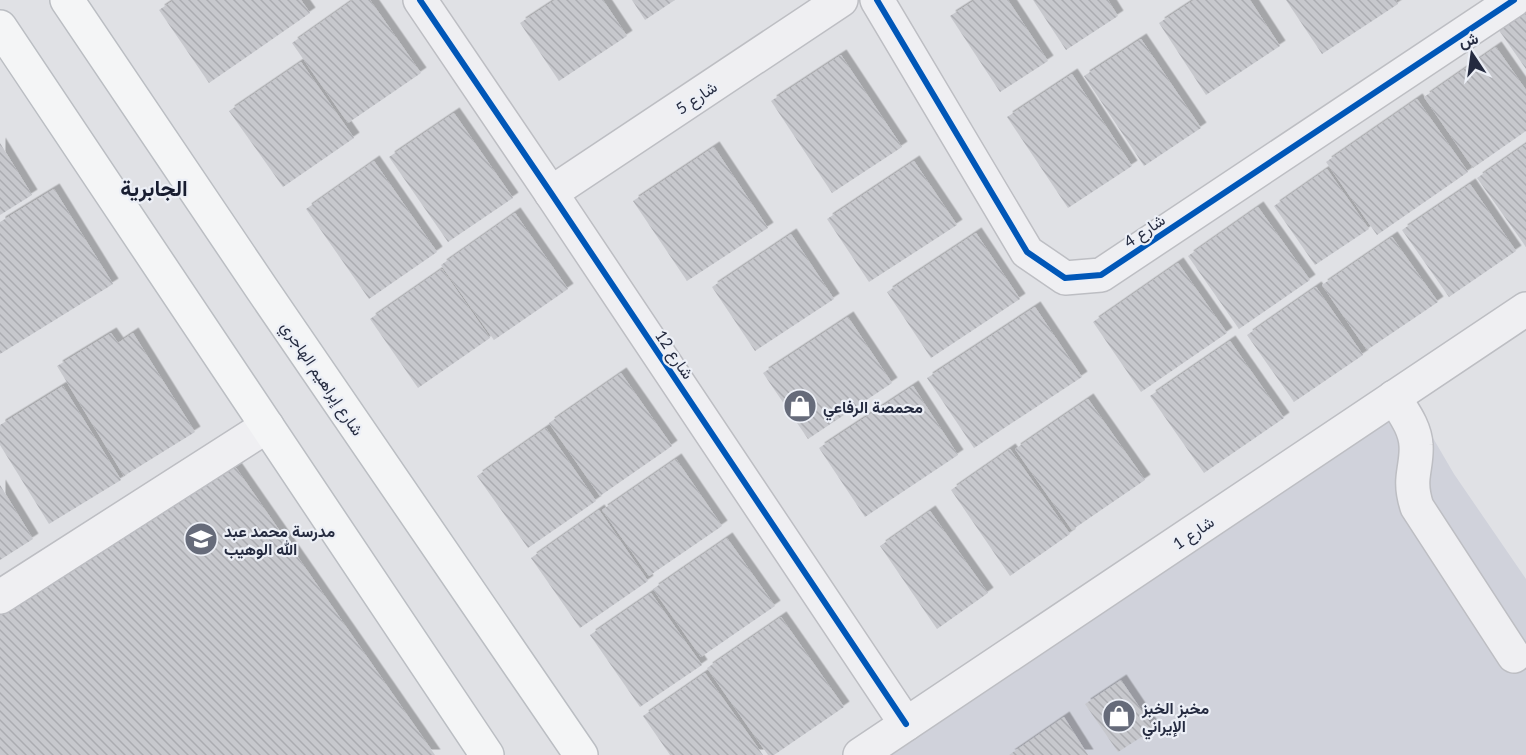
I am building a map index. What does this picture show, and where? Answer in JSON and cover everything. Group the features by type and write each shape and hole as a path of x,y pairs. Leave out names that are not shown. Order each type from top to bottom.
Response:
{"main road":[{"path":"53,0 165,146"},
{"name":"شارع إبراهيم الهاجري","path":"67,0 581,755"},
{"path":"0,27 487,755"}],"street":[{"name":"شارع 12","path":"420,0 906,724"},
{"name":"شارع 5","path":"551,193 841,0"},
{"name":"شارع 4","path":"877,0 1027,252 1065,278 1101,275 1514,0"},
{"name":"شارع 1","path":"860,755 1526,309"},
{"path":"1394,397 1414,433 1416,456 1412,481 1417,507 1514,656"},
{"path":"0,597 267,426"}],"shaded area":[{"path":"1405,390 1454,474 1526,579 1526,755 860,755"}],"building":[{"path":"174,0 301,0 310,13 209,83 159,10"},
{"path":"353,0 370,0 421,73 348,123 292,43"},
{"path":"555,0 603,0 627,36 559,81 520,23"},
{"path":"632,0 675,0 645,20"},
{"path":"975,0 1008,0 1048,61 1000,92 950,16"},
{"path":"1033,0 1108,0 1118,16 1066,50"},
{"path":"1194,0 1250,0 1280,46 1206,95 1159,23"},
{"path":"1286,0 1396,0 1398,4 1322,54"},
{"path":"1526,6 1526,69 1496,26"},
{"path":"1141,39 1201,128 1144,166 1084,76"},
{"path":"1496,47 1526,90 1526,131 1473,168 1424,97"},
{"path":"841,55 902,147 832,193 771,101"},
{"path":"301,62 354,138 283,187 229,111"},
{"path":"1072,74 1132,166 1068,208 1007,117"},
{"path":"1417,99 1468,172 1377,235 1326,162"},
{"path":"454,113 513,198 448,242 389,157"},
{"path":"0,143 32,195 0,215"},
{"path":"1526,144 1526,247 1477,178"},
{"path":"714,147 768,228 687,281 633,201"},
{"path":"374,161 437,252 369,299 306,209"},
{"path":"914,161 957,225 869,282 827,219"},
{"path":"1327,169 1369,229 1315,265 1274,206"},
{"path":"1470,184 1516,251 1449,297 1402,230"},
{"path":"54,189 113,284 0,354 0,222"},
{"path":"1258,207 1310,280 1239,329 1188,256"},
{"path":"515,213 568,289 494,340 441,265"},
{"path":"976,233 1020,299 931,358 887,292"},
{"path":"791,234 834,299 755,351 712,287"},
{"path":"1392,237 1438,302 1367,350 1322,285"},
{"path":"1178,263 1227,333 1141,392 1093,322"},
{"path":"442,269 490,338 418,388 370,319"},
{"path":"1316,287 1363,355 1294,402 1247,335"},
{"path":"1035,307 1082,377 974,448 927,378"},
{"path":"848,317 892,383 808,439 763,373"},
{"path":"111,333 118,343 133,333 195,432 124,476 57,366"},
{"path":"1230,341 1284,418 1204,473 1150,396"},
{"path":"621,373 672,446 600,496 549,423"},
{"path":"63,386 121,480 49,524 0,445 0,425"},
{"path":"913,386 958,455 865,517 819,448"},
{"path":"1088,399 1145,480 1072,530 1015,449"},
{"path":"546,428 596,501 528,548 477,476"},
{"path":"1010,449 1070,534 1010,576 951,490"},
{"path":"676,459 722,526 649,576 602,510"},
{"name":"مدرسة محمد عبد الله الوهيب","path":"234,465 435,755 0,755 0,613"},
{"path":"0,485 33,539 0,560"},
{"path":"599,510 648,581 580,628 531,558"},
{"path":"930,511 988,593 937,629 880,546"},
{"path":"727,538 775,606 701,657 653,589"},
{"path":"651,593 702,665 640,707 590,635"},
{"path":"781,617 844,707 774,755 768,755 707,668"},
{"path":"705,673 763,755 670,755 643,716"},
{"name":"مخبز الخبز الإيراني","path":"1121,680 1154,729 1118,752 1085,704"},
{"path":"1064,717 1088,755 1009,755"}],"cycle path":[{"path":"420,0 906,724"},
{"path":"877,0 1027,252 1065,278 1101,275 1514,0"}],"place":[{"name":"محمصة الرفاعي","path":"800,406"},
{"name":"مدرسة محمد عبد الله الوهيب","path":"201,539"},
{"name":"مخبز الخبز الإيراني","path":"1119,716"}],"district":[{"name":"الجابرية","path":"154,187"}]}
